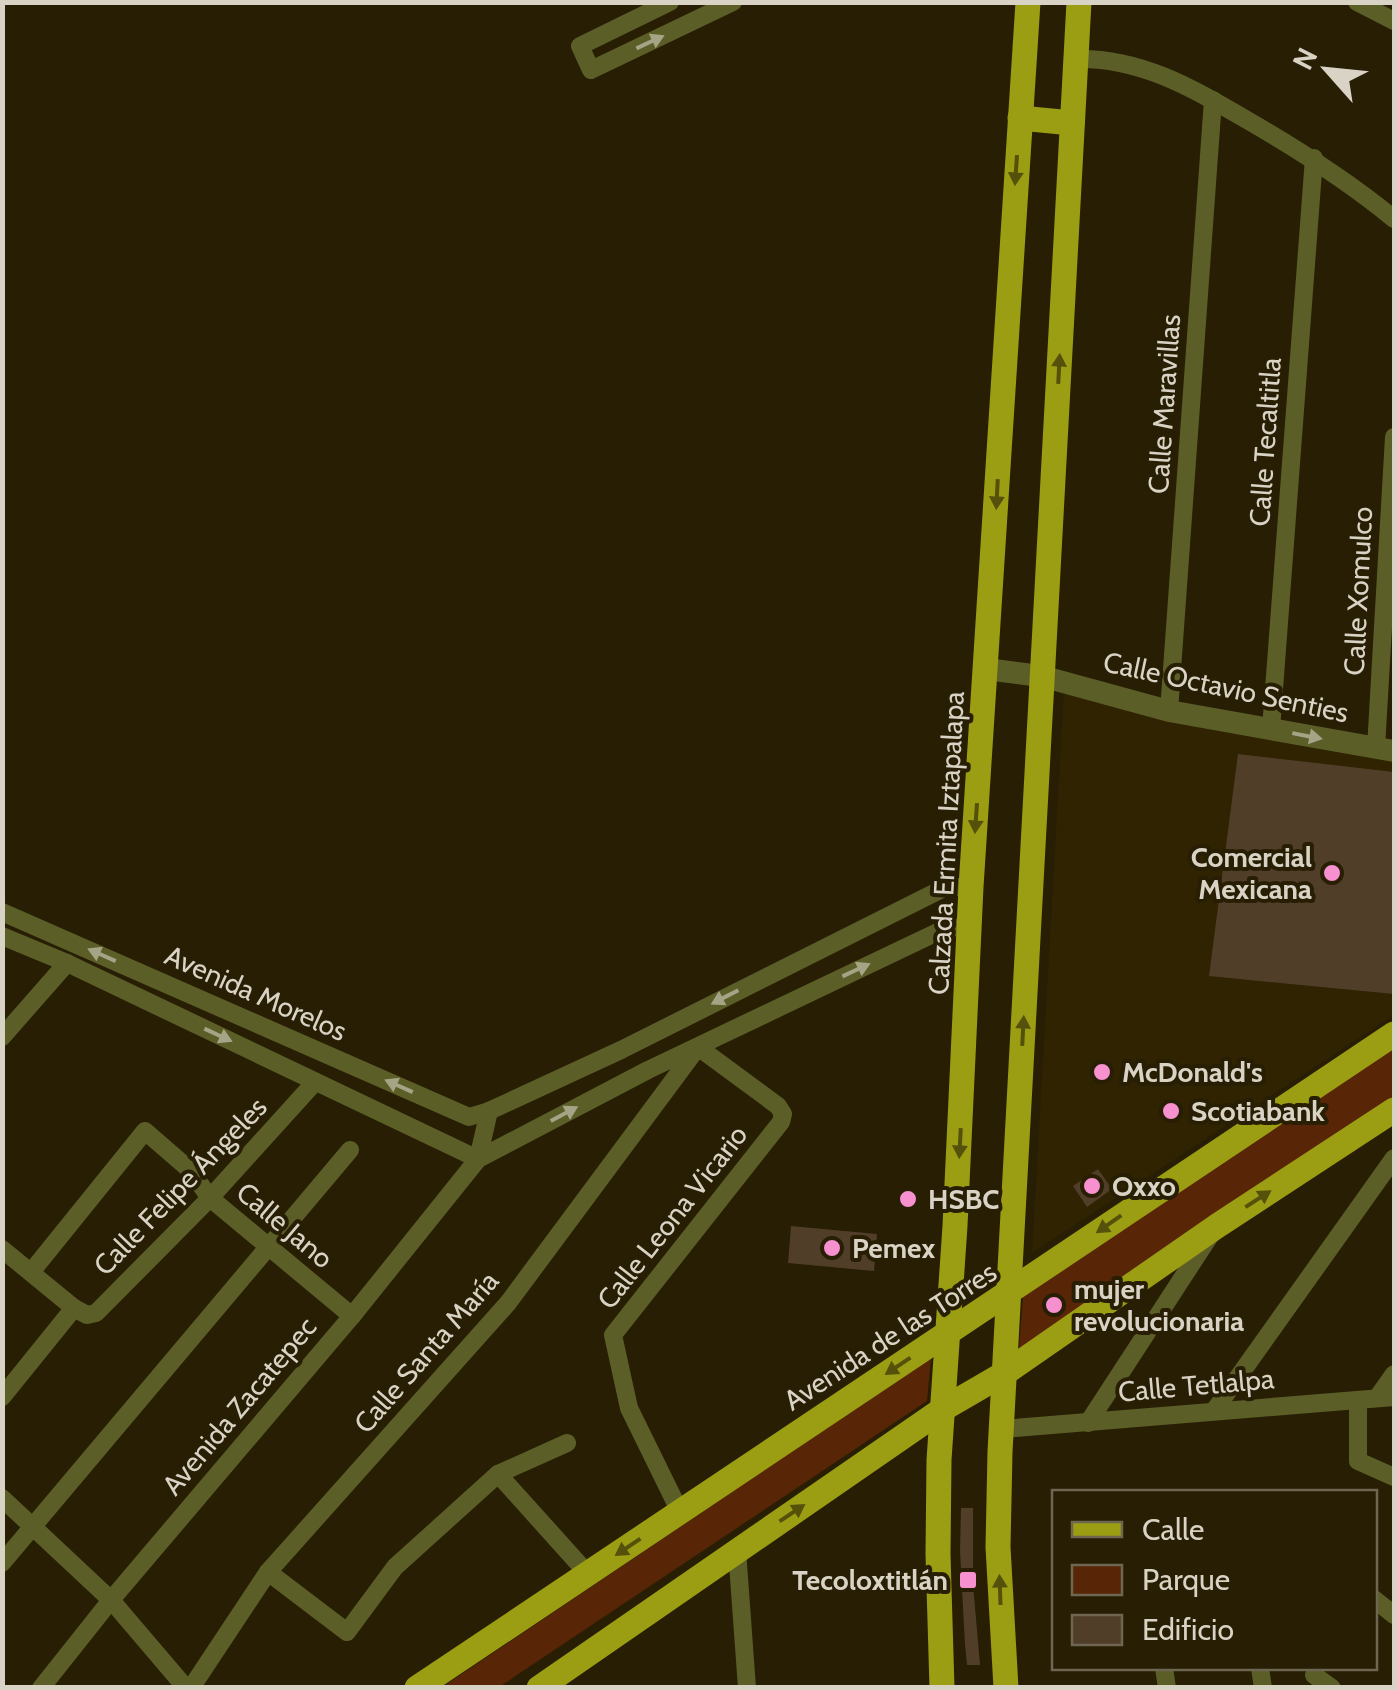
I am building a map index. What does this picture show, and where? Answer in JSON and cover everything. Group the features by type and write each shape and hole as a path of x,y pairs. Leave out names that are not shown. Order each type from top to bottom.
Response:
{"main road":[{"name":"Calzada Ermita Iztapalapa","path":"942,1688 938,1538 943,1409 1028,2"},
{"path":"1006,1688 998,1547 1002,1428 1078,2"},
{"path":"1020,118 1072,123"},
{"name":"Avenida de las Torres","path":"418,1688 1394,1034"},
{"path":"539,1688 943,1409 1005,1373 1217,1226 1394,1110"},
{"path":"447,1688 448,1676 458,1660"}],"street":[{"path":"670,2 580,46 591,70 732,2"},
{"path":"1357,2 1394,20"},
{"path":"1075,59 1100,58 1134,65 1181,82 1314,158 1394,219"},
{"name":"Calle Maravillas","path":"1169,712 1213,100"},
{"name":"Calle Tecaltitla","path":"1271,729 1314,158"},
{"name":"Calle Xomulco","path":"1385,750 1394,437"},
{"name":"Calle Octavio Senties","path":"986,669 1041,676 1169,712 1385,750"},
{"path":"489,1111 622,1050 946,887 972,887"},
{"name":"Avenida Morelos","path":"2,912 468,1117 489,1111"},
{"name":"Avenida Zacatepec","path":"41,1688 478,1159 648,1070 948,927 970,928"},
{"name":"Avenida Morelos","path":"2,936 67,963 478,1159"},
{"path":"2,1037 67,963"},
{"name":"Calle Santa María","path":"188,1688 268,1572 508,1303 698,1048"},
{"name":"Calle Leona Vicario","path":"680,1512 629,1408 613,1336 781,1122 783,1114 778,1106 698,1048"},
{"path":"622,1050 661,1080 658,1103"},
{"name":"Calle Felipe Ángeles","path":"74,1308 86,1315 96,1314 210,1198 315,1082"},
{"name":"Avenida Zacatepec","path":"478,1159 489,1111"},
{"name":"Calle Jano","path":"32,1271 145,1131 190,1170 210,1198 352,1316"},
{"path":"2,1563 350,1150"},
{"path":"1214,1410 1394,1158"},
{"path":"1088,1423 1217,1226"},
{"path":"2,1250 74,1308 2,1396"},
{"path":"1394,1374 1377,1398 1358,1461 1394,1477"},
{"name":"Calle Tetlalpa","path":"1002,1428 1377,1398"},
{"path":"268,1572 347,1632 396,1567 498,1474 566,1443"},
{"path":"498,1474 587,1574"},
{"path":"2,1498 111,1600 188,1688"},
{"path":"737,1550 746,1688"},
{"path":"1314,1675 1332,1688"}],"shaded area":[{"path":"1064,691 1223,732 1394,756 1394,1015 1032,1253"}],"green space":[{"path":"1394,1045 1394,1097 1019,1351 1023,1296"},
{"path":"931,1358 927,1401 499,1687 441,1688"}],"building":[{"path":"1238,754 1394,772 1394,994 1209,976"},
{"path":"1098,1169 1112,1189 1087,1207 1073,1186"},
{"name":"Pemex","path":"791,1226 877,1234 874,1271 788,1263"},
{"path":"961,1508 973,1508 973,1584 980,1665 967,1665"}],"place":[{"name":"Comercial Mexicana","path":"1332,873"},
{"name":"McDonald's","path":"1102,1072"},
{"name":"Scotiabank","path":"1171,1111"},
{"name":"Oxxo","path":"1092,1186"},
{"name":"HSBC","path":"908,1199"},
{"name":"Pemex","path":"832,1248"},
{"name":"mujer revolucionaria","path":"1054,1305"},
{"name":"Tecoloxtitlán","path":"968,1580"}]}
